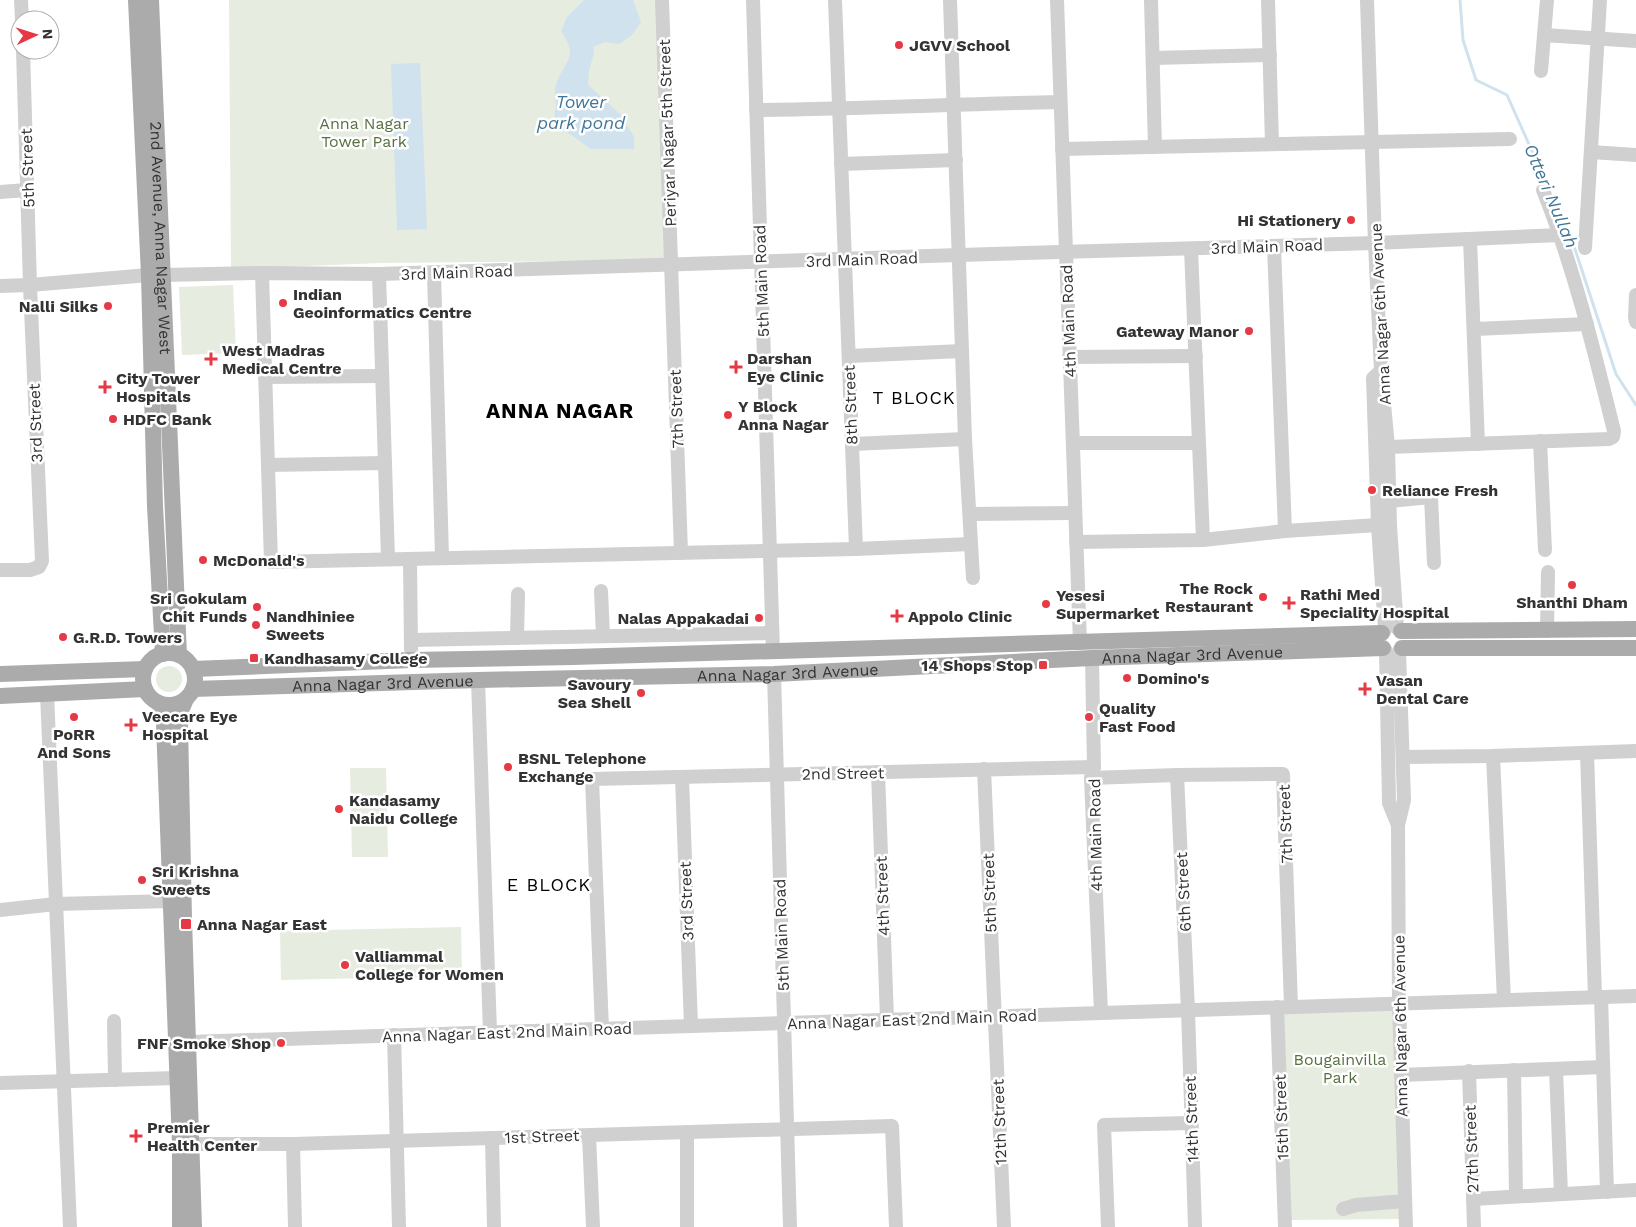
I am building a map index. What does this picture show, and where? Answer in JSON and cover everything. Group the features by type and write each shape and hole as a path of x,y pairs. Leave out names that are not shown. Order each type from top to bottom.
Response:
{"main road":[{"name":"2nd Avenue, Anna Nagar West","path":"136,0 156,275 179,655"},
{"name":"2nd Avenue, Anna Nagar West","path":"151,0 156,275 155,506 163,654"},
{"name":"Anna Nagar 3rd Avenue","path":"190,694 478,680 774,674 1092,658 1547,631 1636,630"},
{"name":"Anna Nagar 3rd Avenue","path":"193,669 411,660 1080,643 1392,640 1636,648"},
{"path":"0,674 139,669 152,659 171,653 185,659 193,669 195,679 182,711 180,724 188,1042 186,1144 180,1227"},
{"path":"139,669 143,679 140,689"},
{"path":"0,696 140,689 159,703 168,705 176,704 190,694"},
{"path":"159,703 163,712 164,724 177,1078 194,1227"}],"street":[{"name":"Periyar Nagar 5th Street","path":"662,0 671,265"},
{"name":"5th Main Road","path":"753,0 773,652"},
{"path":"835,0 845,260"},
{"path":"950,0 965,439 973,578"},
{"name":"4th Main Road","path":"1057,0 1080,643"},
{"path":"1151,0 1155,147"},
{"path":"1268,0 1272,144"},
{"name":"Anna Nagar 6th Avenue","path":"1367,0 1381,371 1388,447 1392,640 1388,803 1398,825"},
{"path":"1541,71 1547,0"},
{"path":"1585,248 1600,0"},
{"path":"1544,35 1636,41"},
{"path":"1153,58 1270,55"},
{"name":"5th Street","path":"23,60 30,286"},
{"path":"756,110 1060,102"},
{"path":"1062,149 1510,139"},
{"path":"1591,152 1636,155"},
{"path":"842,164 956,160"},
{"path":"0,192 27,190"},
{"path":"1388,447 1609,439 1613,437 1614,431 1588,324 1561,235 1543,190"},
{"name":"3rd Main Road","path":"0,286 30,286 156,275 434,273 1375,243 1561,235"},
{"path":"1470,239 1478,444"},
{"path":"1274,246 1285,531"},
{"path":"1191,249 1203,540"},
{"name":"8th Street","path":"845,260 856,549"},
{"name":"7th Street","path":"671,265 681,553"},
{"path":"262,273 271,562 856,549 971,544"},
{"path":"434,273 442,558"},
{"path":"379,274 388,559"},
{"name":"3rd Street","path":"0,570 30,570 39,567 42,561 30,286"},
{"path":"1636,295 1636,322"},
{"path":"1475,329 1588,324"},
{"path":"849,356 962,351"},
{"path":"1069,358 1196,356"},
{"path":"1381,371 1373,378 1378,525 1392,640"},
{"path":"265,377 382,376"},
{"path":"852,444 965,439"},
{"path":"1540,442 1545,550"},
{"path":"1072,443 1199,443"},
{"path":"268,464 385,462"},
{"path":"1389,500 1432,497 1434,563"},
{"path":"970,514 1075,513"},
{"path":"1076,542 1203,540 1285,531 1378,525"},
{"path":"410,559 411,660"},
{"path":"1547,631 1548,572"},
{"path":"601,591 603,636"},
{"path":"517,638 518,594"},
{"path":"411,640 772,633"},
{"name":"Anna Nagar 6th Avenue","path":"1392,640 1403,757 1404,800 1398,825 1399,1003 1406,1227"},
{"name":"4th Main Road","path":"1092,658 1093,772 1101,1013"},
{"name":"5th Main Road","path":"774,674 790,1227"},
{"path":"478,680 490,1032"},
{"path":"47,694 70,1227"},
{"path":"1403,757 1636,751"},
{"path":"1587,752 1603,1067 1606,1192"},
{"path":"1493,756 1504,1000"},
{"name":"5th Street","path":"984,769 995,1016"},
{"name":"2nd Street","path":"602,1029 592,779 984,769 1093,772"},
{"name":"4th Street","path":"878,772 887,1020"},
{"name":"7th Street","path":"1093,772 1177,775 1283,774 1284,1007"},
{"name":"6th Street","path":"1177,775 1188,1010"},
{"name":"3rd Street","path":"682,777 691,1026"},
{"path":"0,910 56,904 170,901"},
{"name":"Anna Nagar East 2nd Main Road","path":"188,1042 1636,996"},
{"name":"15th Street","path":"1284,1007 1286,1227"},
{"name":"14th Street","path":"1188,1010 1195,1227"},
{"name":"12th Street","path":"995,1016 1004,1227"},
{"path":"114,1021 115,1080"},
{"path":"394,1035 399,1227"},
{"path":"1401,1075 1603,1067"},
{"path":"1556,1069 1561,1194"},
{"path":"1514,1070 1516,1196"},
{"name":"27th Street","path":"1469,1071 1474,1227"},
{"path":"0,1083 177,1078"},
{"path":"1108,1227 1104,1125 1191,1123"},
{"name":"1st Street","path":"186,1144 293,1144 892,1126 896,1227"},
{"path":"687,1132 687,1227"},
{"path":"589,1135 593,1227"},
{"path":"492,1138 494,1227"},
{"path":"293,1144 295,1227"},
{"path":"1473,1199 1636,1190"},
{"path":"1343,1209 1356,1205 1405,1201"}],"green space":[{"name":"Anna Nagar Tower Park","path":"229,0 659,0 669,260 382,263 231,269"},
{"path":"233,285 236,353 182,355 179,287"},
{"path":"169,666 178,670 182,679 178,688 169,692 160,688 156,679 160,670"},
{"path":"350,768 386,768 388,857 352,857"},
{"path":"461,927 462,976 281,980 280,931"},
{"name":"Bougainvilla Park","path":"1394,1007 1399,1219 1290,1220 1282,1010"}],"water":[{"name":"Tower park pond","path":"584,0 633,0 641,22 631,36 619,44 605,42 593,47 594,53 589,70 588,85 621,115 634,137 634,149 591,149 553,122 556,108 555,90 570,55 567,41 561,31 567,17"},
{"path":"420,63 427,229 397,230 391,64"}],"waterway":[{"name":"Otteri Nullah","path":"1460,0 1463,40 1476,80 1507,95 1548,187"},
{"name":"Otteri Nullah","path":"1554,199 1573,243 1616,374 1636,405"}],"place":[{"name":"JGVV School","path":"899,45"},
{"name":"Hi Stationery","path":"1351,220"},
{"name":"Indian Geoinformatics Centre","path":"283,303"},
{"name":"Nalli Silks","path":"108,306"},
{"name":"Gateway Manor","path":"1249,331"},
{"name":"West Madras Medical Centre","path":"211,359"},
{"name":"Darshan Eye Clinic","path":"736,367"},
{"name":"City Tower Hospitals","path":"105,387"},
{"name":"Y Block Anna Nagar","path":"728,415"},
{"name":"HDFC Bank","path":"113,419"},
{"name":"Reliance Fresh","path":"1372,490"},
{"name":"McDonald's","path":"203,560"},
{"name":"Shanthi Dham","path":"1572,585"},
{"name":"The Rock Restaurant","path":"1263,597"},
{"name":"Rathi Med Speciality Hospital","path":"1289,603"},
{"name":"Yesesi Supermarket","path":"1046,604"},
{"name":"Sri Gokulam Chit Funds","path":"257,607"},
{"name":"Appolo Clinic","path":"897,616"},
{"name":"Nalas Appakadai","path":"759,618"},
{"name":"Nandhiniee Sweets","path":"256,625"},
{"name":"G.R.D. Towers","path":"63,637"},
{"name":"Kandhasamy College","path":"254,658"},
{"name":"14 Shops Stop","path":"1043,665"},
{"name":"Domino's","path":"1127,678"},
{"name":"Vasan Dental Care","path":"1365,689"},
{"name":"Savoury Sea Shell","path":"641,693"},
{"name":"PoRR And Sons","path":"74,717"},
{"name":"Quality Fast Food","path":"1089,717"},
{"name":"Veecare Eye Hospital","path":"131,725"},
{"name":"BSNL Telephone Exchange","path":"508,767"},
{"name":"Kandasamy Naidu College","path":"339,809"},
{"name":"Sri Krishna Sweets","path":"142,880"},
{"name":"Anna Nagar East","path":"186,924"},
{"name":"Valliammal College for Women","path":"345,965"},
{"name":"FNF Smoke Shop","path":"281,1043"},
{"name":"Premier Health Center","path":"136,1136"}],"district":[{"name":"T BLOCK","path":"914,398"},
{"name":"ANNA NAGAR","path":"560,411"},
{"name":"E BLOCK","path":"549,885"}]}
